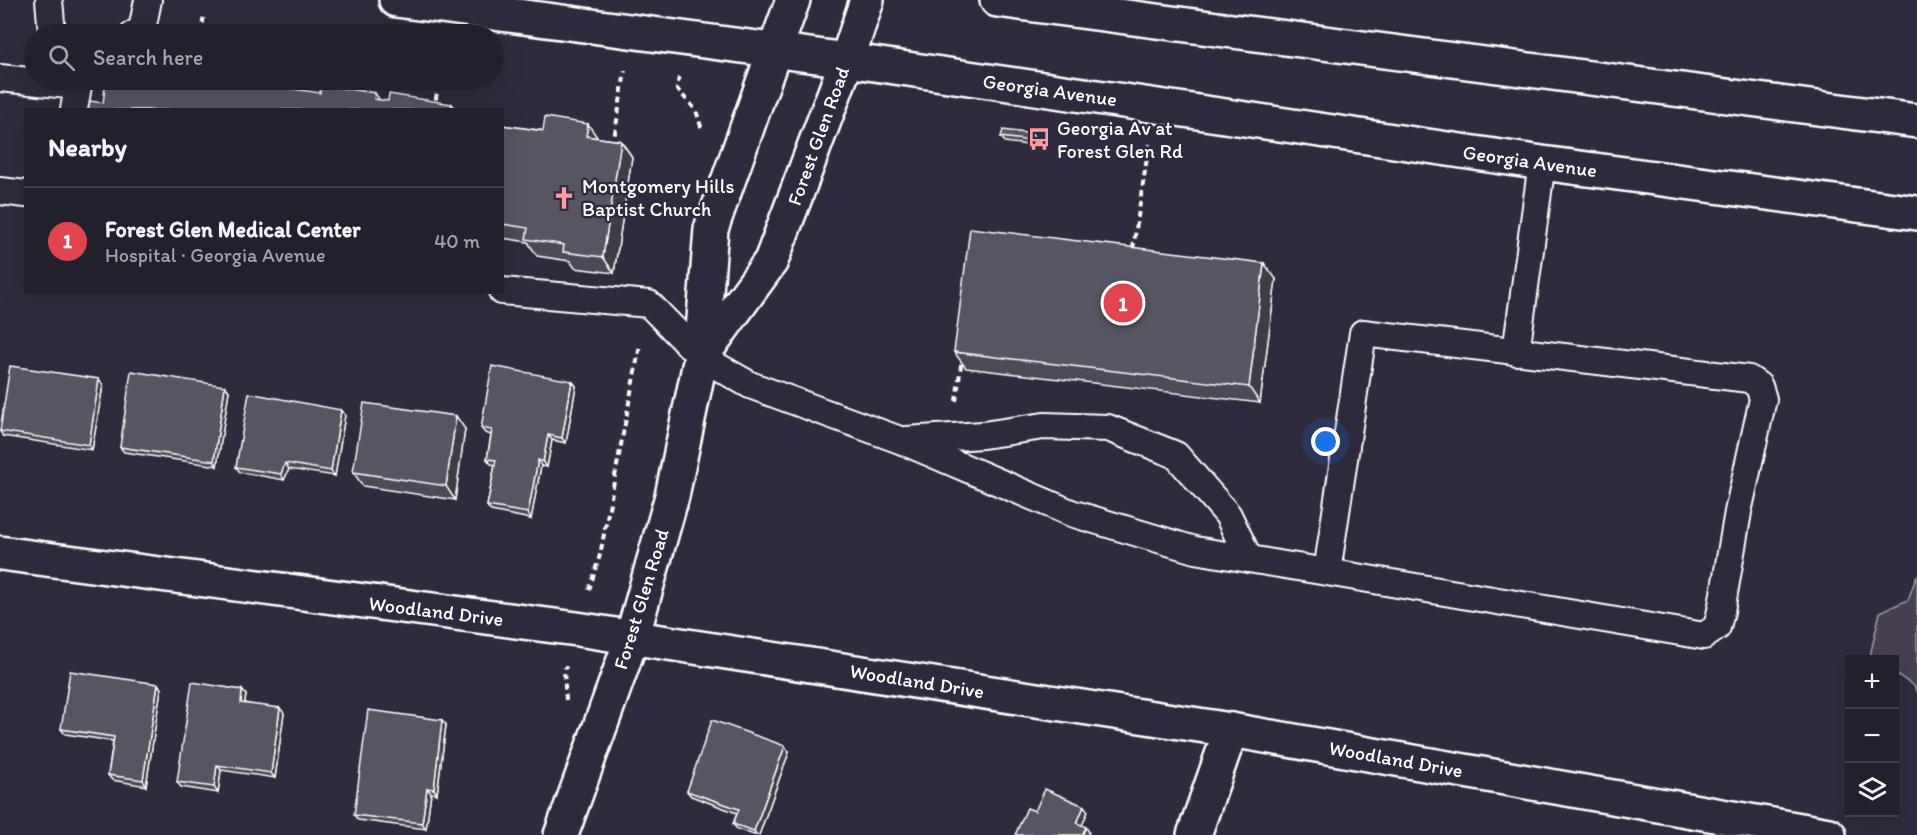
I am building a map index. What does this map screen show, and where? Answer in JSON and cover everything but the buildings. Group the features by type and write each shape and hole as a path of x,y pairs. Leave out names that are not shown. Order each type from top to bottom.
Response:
{"street":[{"name":"Georgia Avenue","path":"396,0 847,60 1542,163 1917,213"},
{"name":"Forest Glen Road","path":"561,835 632,638 672,495 701,357 711,228 793,0"},
{"name":"Forest Glen Road","path":"701,357 771,261 847,60 867,0"},
{"path":"997,0 1917,122"},
{"name":"Woodland Drive","path":"0,553 577,629 1231,730 1809,834"},
{"path":"1194,835 1231,730"}],"lane":[{"path":"49,0 51,24"},
{"path":"143,24 148,0"},
{"path":"0,78 24,82"},
{"path":"1516,352 1542,163"},
{"path":"0,190 24,194"},
{"path":"504,291 649,304 701,357 750,385 900,440 1071,513 1195,550 1327,573 1704,636 1717,627 1722,611 1737,512 1763,399 1759,386 1749,379 1363,333 1327,573"},
{"path":"900,440 983,435 1044,426 1108,428 1176,455 1228,515 1249,559"}],"path":[{"path":"203,24 204,15"},
{"path":"612,154 625,71"},
{"path":"676,89 696,110 703,137"},
{"path":"434,108 437,90"},
{"path":"1133,251 1149,143"},
{"path":"566,702 564,672 600,555 649,304"},
{"path":"955,405 963,349"}],"shaded area":[{"path":"1917,575 1917,692 1914,686 1899,676 1899,655 1870,655 1880,612 1908,600"}],"place":[{"name":"Georgia Av at Forest Glen Rd","path":"1039,139"},
{"name":"Montgomery Hills Baptist Church","path":"564,198"},
{"name":"Forest Glen Medical Center","path":"1123,303"}]}
